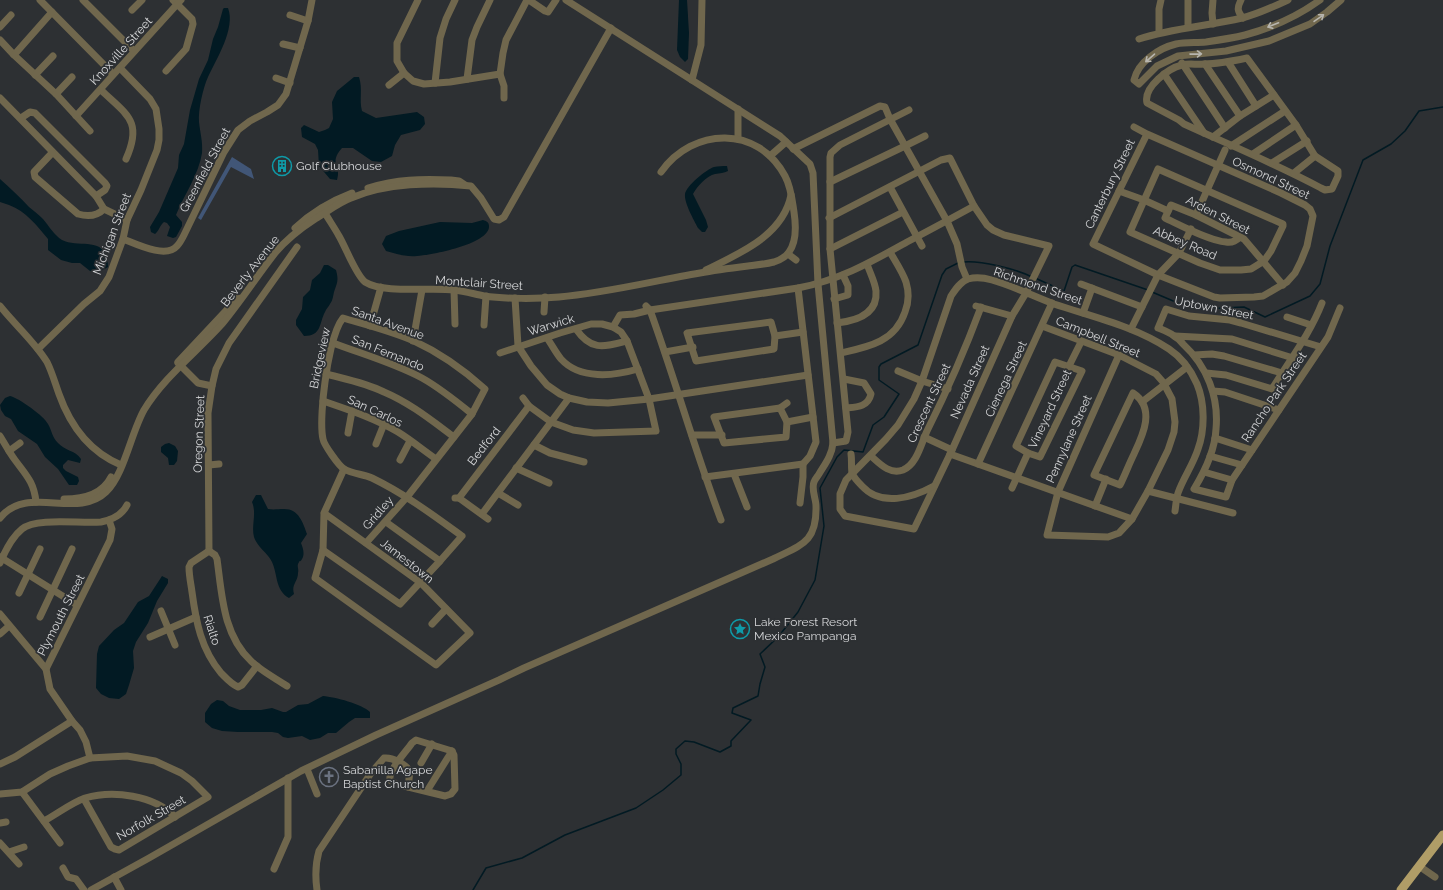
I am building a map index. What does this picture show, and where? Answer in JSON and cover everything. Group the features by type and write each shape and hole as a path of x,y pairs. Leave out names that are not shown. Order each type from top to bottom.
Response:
{"main road":[{"path":"1401,890 1443,835"}],"street":[{"path":"40,0 114,74"},
{"path":"83,0 134,52"},
{"path":"132,10 142,0"},
{"name":"Greenfield Street","path":"123,239 154,251 172,250 177,247 224,152 238,130 250,121 278,105 286,94 308,21 312,0"},
{"path":"418,0 397,43 398,61 404,73 413,81 424,84 467,80 500,74"},
{"path":"435,83 440,38 446,19 455,0"},
{"path":"467,80 472,40 490,0"},
{"path":"504,98 504,86 500,74 506,40 528,0 548,12 556,0"},
{"path":"91,890 150,858 288,778 370,738 524,668 679,599 708,588 801,545 806,541 814,528 816,507 813,489 814,482 830,456 833,443 818,284 813,174 810,164 780,136 566,0"},
{"path":"692,80 701,45 702,0"},
{"path":"1159,32 1159,9 1161,0"},
{"path":"1188,0 1188,27"},
{"path":"1213,0 1213,24"},
{"path":"1241,0 1237,8 1238,12 1243,18"},
{"path":"1139,39 1159,32 1243,18 1264,11 1278,2 1288,0"},
{"path":"1257,44 1226,51 1176,57 1157,66 1139,84 1134,80 1138,69 1151,55 1165,48 1176,44 1204,42 1246,35 1300,13 1320,0"},
{"path":"1248,58 1252,46 1310,24 1328,12 1341,0"},
{"path":"166,70 186,49 193,24 192,19 177,1"},
{"name":"Knoxville Street","path":"76,116 101,90 177,1"},
{"path":"14,55 52,12"},
{"path":"0,27 11,15"},
{"path":"290,15 308,21"},
{"path":"464,185 473,187 494,219 499,220 504,218 611,28"},
{"path":"0,40 56,94 90,132"},
{"path":"284,44 300,48"},
{"path":"35,75 53,56"},
{"path":"1176,57 1224,128"},
{"path":"1248,58 1296,125 1315,156 1338,171 1338,176 1332,189 1325,190 1294,173 1253,154 1228,148 1213,137 1184,124 1147,103 1146,97 1152,86 1164,74 1172,69 1181,65 1228,62 1248,58"},
{"path":"1228,62 1256,106"},
{"path":"1205,64 1240,116"},
{"name":"Michigan Street","path":"38,349 84,304 100,291 105,284 115,265 123,239 126,220 141,190 159,140 156,109 150,99 120,68"},
{"path":"389,85 404,73"},
{"path":"1164,74 1204,133"},
{"path":"56,94 72,77"},
{"path":"276,78 290,83"},
{"path":"101,90 124,112 132,124 134,132 133,140 126,159"},
{"path":"1213,137 1240,116 1274,95"},
{"path":"0,98 21,118 52,153 96,196 104,208 126,220"},
{"path":"793,149 880,106 885,106 889,113 890,119 918,171 947,221 957,244 962,267 967,279 951,296 922,382 914,399 898,425 853,474"},
{"path":"738,109 738,139"},
{"path":"833,443 844,442 848,438 848,426 830,249 829,163 831,153 840,145 909,110"},
{"path":"1196,215 1218,166 1228,148 1285,110"},
{"path":"21,118 30,112 35,113 105,183 107,186 105,190 96,196"},
{"path":"1253,154 1296,125"},
{"name":"Osmond Street","path":"1093,244 1158,275 1220,298 1263,296 1283,285 1296,273 1304,255 1313,216 1312,212 1305,205 1134,127"},
{"name":"Canterbury Street","path":"1093,244 1147,134"},
{"path":"830,182 925,136"},
{"path":"662,172 674,156 682,150 695,143 709,139 738,139 755,146 770,156 784,174 791,191 795,216 795,237 793,246 788,254 796,260"},
{"path":"770,156 786,142"},
{"path":"1272,163 1307,142"},
{"path":"52,153 34,172 35,177 78,214 83,216 96,215 104,208"},
{"path":"1294,173 1315,156"},
{"path":"523,398 529,406 551,422 574,430 594,433 656,431 649,399 627,341 621,332 612,326 620,315 634,314 648,308 798,288 832,280 867,264 974,206 950,158 941,160 918,171 830,218"},
{"name":"Abbey Road","path":"1158,169 1283,224 1284,226 1264,261 1251,269 1220,270 1130,232 1144,200 1158,169"},
{"path":"784,174 792,170"},
{"name":"Beverly Avenue","path":"323,210 350,193 386,182 404,180 451,180 459,181 464,185"},
{"name":"Beverly Avenue","path":"0,512 9,504 19,500 78,499 92,495 110,480 119,464 131,428 144,404 157,386 180,364 238,298 272,250 302,221 350,198 386,188 425,184 464,185"},
{"path":"890,187 922,246"},
{"name":"Montclair Street","path":"700,273 762,239 776,224 786,210 791,191"},
{"name":"Arden Street","path":"1119,191 1196,215 1247,242 1283,285"},
{"name":"Nevada Street","path":"853,474 846,480 840,494 840,509 845,516 914,529 951,452 1012,316 1026,293 1049,246 1014,238 992,230 974,206"},
{"path":"1170,208 1165,218 1226,242 1234,241 1240,238"},
{"name":"Montclair Street","path":"323,210 340,238 358,274 365,281 381,287 454,290 486,296 515,298 558,297 616,289 700,273 774,262 788,254"},
{"path":"830,249 903,212"},
{"path":"1131,329 1158,275 1179,253 1191,229"},
{"name":"Oregon Street","path":"209,551 208,413 212,386 220,360 229,343 297,247"},
{"path":"841,353 871,345 886,338 898,328 903,319 908,302 907,289 903,277 890,252"},
{"path":"837,323 852,321 860,318 866,314 874,304 876,292 867,264"},
{"path":"834,299 848,295 848,286 843,275"},
{"name":"Richmond Street","path":"967,279 990,279 1052,303 1131,329 1150,337 1180,358 1197,382 1203,406 1203,417 1202,436 1177,498 1175,511"},
{"path":"1081,284 1142,307"},
{"path":"370,326 381,287"},
{"path":"705,477 803,464 815,447 816,442 798,288"},
{"path":"1083,313 1092,288"},
{"path":"412,340 420,289"},
{"path":"454,290 455,324"},
{"path":"484,325 486,296"},
{"path":"544,312 545,297"},
{"path":"515,298 518,346 531,366 547,385 569,398 587,402 608,403 649,399 808,375"},
{"name":"Cienega Street","path":"978,464 1052,303"},
{"path":"1206,373 1226,375 1272,389 1303,341 1322,303"},
{"path":"0,306 38,349 52,373 66,411 78,430 88,443 98,452 119,464"},
{"name":"Crescent Street","path":"871,456 887,469 898,471 903,470 909,465 918,454 924,437 948,389 978,306 1012,316"},
{"path":"648,308 665,352 705,477 721,520"},
{"name":"Rancho Park Street","path":"1226,497 1232,480 1328,337 1340,308"},
{"name":"Uptown Street","path":"1226,497 1194,489 1204,472 1215,438 1216,405 1206,373 1194,355 1175,336 1158,328 1166,309 1204,318 1230,320 1321,347"},
{"path":"1286,317 1311,325"},
{"name":"Santa Avenue","path":"343,318 412,340 450,362 485,390"},
{"name":"Bridgeview","path":"343,318 339,322 326,374 323,401 323,440 340,466 344,469"},
{"path":"681,329 687,333 693,347 695,363 778,351 773,319 687,333"},
{"name":"Warwick","path":"500,354 518,346 590,324 612,326"},
{"name":"Campbell Street","path":"1042,326 1081,342 1119,355 1156,374 1164,384 1172,399 1175,417 1174,432 1168,450 1148,491 1132,519 1119,533 1113,536 1047,535"},
{"path":"576,329 582,338 590,344 607,345 627,341"},
{"path":"775,336 803,332"},
{"path":"1175,336 1232,339 1293,358"},
{"path":"547,338 562,359 569,365 586,373 626,373 638,369"},
{"path":"1012,488 1028,453 1016,446 1055,362 1069,366 1081,342"},
{"name":"San Fernando","path":"333,343 421,377 472,414"},
{"path":"665,352 693,347"},
{"path":"1194,355 1212,354 1224,356 1282,373"},
{"name":"Pennylane Street","path":"1047,535 1058,492 1119,355"},
{"path":"180,364 198,383 212,386"},
{"name":"Vineyard Street","path":"1028,453 1040,457 1082,371 1069,366"},
{"path":"1142,402 1187,367"},
{"path":"898,371 922,382 948,389"},
{"path":"326,374 383,391 398,398 417,409 454,437"},
{"path":"844,380 864,383 871,394 868,401 863,406 846,408"},
{"name":"Gridley","path":"366,544 407,497 472,414 485,390"},
{"path":"1212,391 1226,392 1279,410"},
{"path":"1133,393 1142,402 1147,415 1145,429 1120,485 1094,475 1133,393"},
{"path":"518,504 498,493 569,398"},
{"name":"San Carlos","path":"323,401 384,424 436,459"},
{"path":"780,408 787,422 789,438 723,446 722,435 712,416 780,408 787,403"},
{"name":"Bedford","path":"498,493 485,517 457,498 529,406"},
{"path":"348,433 352,411"},
{"path":"1203,417 1216,416"},
{"path":"787,422 813,418"},
{"path":"376,444 384,424"},
{"path":"692,436 722,435"},
{"path":"0,436 9,451 31,480 36,500"},
{"path":"924,437 951,452 978,464 1132,519"},
{"path":"1215,438 1252,450"},
{"path":"400,460 410,441"},
{"path":"9,451 20,443"},
{"path":"534,445 550,453 584,462"},
{"path":"851,454 853,474 858,482 868,492 876,496 901,499 921,493 934,486"},
{"path":"1210,456 1242,465"},
{"path":"209,465 219,464"},
{"path":"800,503 803,464"},
{"path":"516,468 549,483"},
{"path":"344,469 372,478 407,497 462,536 421,583 400,604 323,550 324,513 344,469"},
{"path":"1204,472 1232,480"},
{"path":"734,474 747,507"},
{"path":"803,477 814,482"},
{"path":"1095,506 1106,479"},
{"path":"1148,491 1233,513"},
{"name":"Beverly Avenue","path":"0,518 12,508 36,500"},
{"path":"77,605 28,574 1,560 15,536 23,528 32,524 90,523 109,520 125,510 127,505"},
{"name":"Jamestown","path":"323,550 315,578 436,665 470,633 421,583 324,513"},
{"name":"Plymouth Street","path":"90,758 86,742 80,730 50,689 46,669 110,540 112,529 109,520"},
{"path":"386,522 440,561"},
{"path":"19,593 40,549"},
{"path":"40,617 72,549"},
{"path":"209,551 216,555 225,614 231,635 243,653 257,666 286,686"},
{"name":"Rialto","path":"209,551 191,563 189,567 196,617 205,648 216,667 233,684 238,686 242,685 257,666"},
{"path":"432,624 446,610"},
{"path":"162,611 175,645"},
{"path":"0,614 46,669"},
{"path":"150,637 196,617"},
{"path":"0,634 9,626"},
{"path":"0,764 15,757 72,721"},
{"path":"416,740 452,751 455,758 455,789 451,794 445,796 396,784 390,780 389,776 398,762 416,740"},
{"path":"421,763 432,744"},
{"path":"427,791 452,751"},
{"name":"Norfolk Street","path":"84,798 111,847 114,850 119,850 208,797 192,781 181,773 155,761 127,756 90,758"},
{"path":"0,794 22,792 50,774 90,758"},
{"path":"317,890 315,875 316,861 319,851 371,773 384,758 388,758 407,767 410,771 408,786"},
{"path":"307,769 317,794"},
{"path":"274,869 288,837 288,778"},
{"path":"22,792 60,843"},
{"path":"44,821 84,798 114,794 144,799 166,809 175,817"},
{"path":"0,843 19,864"},
{"path":"9,852 24,847"},
{"path":"1419,866 1435,877"},
{"path":"63,868 68,877 76,879 84,890"},
{"path":"114,878 122,890"}],"shaded area":[{"path":"679,0 687,0 689,33 688,59 685,62 680,57 677,50"},
{"path":"224,8 228,8 230,16 229,25 224,44 206,82 200,105 199,122 202,153 195,177 176,215 182,222 182,226 176,237 173,238 167,236 170,227 164,222 155,234 151,232 150,227 159,212 178,168 179,155 184,144 190,110 199,79 208,60 213,39"},
{"path":"354,77 359,77 360,81 362,111 376,118 417,112 424,117 425,124 420,130 401,135 395,145 392,156 381,162 372,161 353,148 342,148 336,158 338,171 337,180 330,179 319,166 318,150 315,144 302,137 301,128 304,125 319,132 329,128 333,119 332,102 337,91"},
{"path":"232,157 251,169 254,179 231,167 201,220 198,218"},
{"path":"717,166 727,166 728,171 709,177 693,194 708,227 705,232 702,232 698,228 688,207 685,198 686,191 697,178 711,168"},
{"path":"0,179 43,219 59,238 69,242 91,244 98,246 103,250 108,267 99,272 90,271 80,263 72,263 61,260 48,250 48,239 31,219 21,211 0,202"},
{"path":"483,220 488,223 489,226 487,232 480,238 446,251 424,255 405,256 386,251 382,244 386,236 399,231 440,222 472,223"},
{"path":"324,265 328,265 336,270 337,284 332,301 325,311 319,328 314,334 304,336 296,325 296,320 302,309 303,297 310,290 312,280 320,273"},
{"path":"10,396 37,412 48,424 56,441 64,448 79,456 81,459 80,463 68,460 63,465 63,468 66,471 78,477 79,481 77,485 69,485 58,469 45,457 37,444 18,431 11,419 5,416 0,405 5,398"},
{"path":"169,443 175,446 178,451 177,461 174,465 169,465 168,458 161,452 161,447"},
{"path":"256,495 261,495 268,509 284,509 293,511 297,514 304,525 307,534 301,543 303,555 298,564 298,576 293,588 294,594 289,598 284,595 279,587 272,562 255,541 253,528 254,511 252,502"},
{"path":"162,576 168,579 168,583 157,601 148,623 136,642 133,651 134,668 126,694 119,699 109,698 101,694 96,688 97,654 99,646 114,630 124,623 138,602 149,596"},
{"path":"323,696 341,699 361,706 370,712 370,718 355,718 336,733 328,733 320,738 310,740 302,736 288,738 283,737 278,733 272,732 222,731 212,728 205,722 205,713 211,704 217,700 223,701 229,706 240,710 261,710 272,708 286,712 298,705 308,704"}],"waterway":[{"path":"1152,292 1178,303 1201,309 1244,307 1265,317 1310,296 1320,284 1330,246 1363,160 1391,144 1405,131 1419,111 1443,107"},
{"path":"963,262 979,262 998,266 1032,277"},
{"path":"473,890 486,868 522,858 565,835 636,808 663,790 681,775 681,764 676,754 676,749 685,741 694,742 720,752 731,746 731,741 751,720 732,713 733,708 758,696 765,667 760,654 778,637 798,612 815,580 824,526 820,488 837,457 844,450 863,452 873,425 884,417 899,394 879,380 879,367 881,364 918,345 942,275 946,269 958,263"},
{"path":"1035,278 1064,291 1072,267 1075,265 1148,290"}],"place":[{"name":"Golf Clubhouse","path":"282,166"},
{"name":"Lake Forest Resort Mexico Pampanga","path":"740,629"},
{"name":"Sabanilla Agape Baptist Church","path":"329,777"}]}
